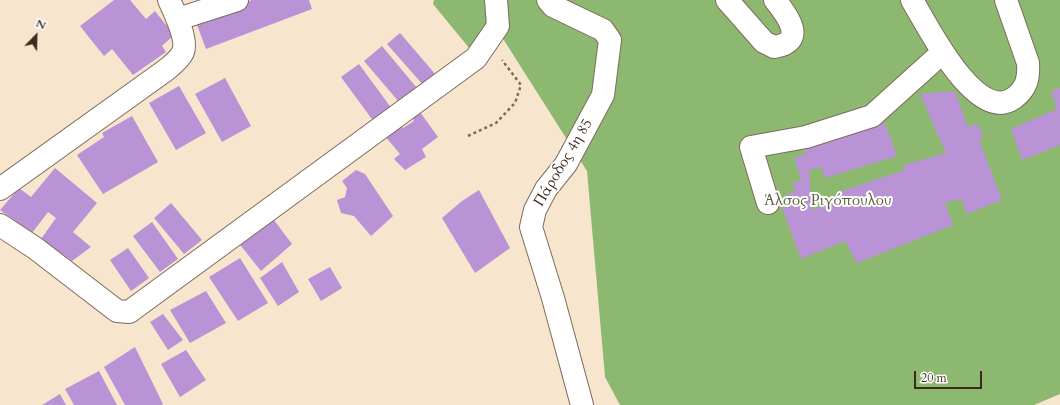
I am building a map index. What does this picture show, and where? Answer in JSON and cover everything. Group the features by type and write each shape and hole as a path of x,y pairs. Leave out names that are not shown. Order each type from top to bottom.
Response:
{"street":[{"path":"0,189 174,63 183,53 184,46 174,10 237,0"},
{"path":"0,225 40,252 117,311 128,312 476,58 498,26 496,0"},
{"name":"Πάροδος 4η 85","path":"548,0 553,6 603,30 610,40 603,95 566,164 546,189 535,210 531,227 553,298 582,405"},
{"path":"727,0 764,42 774,47 786,44 790,39 793,28 788,17 775,0"},
{"path":"912,0 943,52 974,92 982,98 998,104 1012,99 1028,81 1028,63 1006,0"},
{"path":"768,203 751,147 806,137 872,116 943,52"}],"path":[{"path":"468,136 496,123 515,103 521,85 488,40"}],"green space":[{"name":"Άλσος Ριγόπουλου","path":"434,0 1060,0 1060,394 1034,405 620,405 605,377 587,171 500,34 470,49 433,4"}],"building":[{"path":"114,0 130,0 146,19 155,11 174,35 162,46 166,52 133,75 112,49 104,56 80,26"},
{"path":"252,0 309,0 312,9 206,49 196,22"},
{"path":"400,33 436,75 424,86 387,44"},
{"path":"382,46 417,88 399,102 364,61"},
{"path":"359,64 392,109 374,122 341,77"},
{"path":"225,78 251,126 222,142 195,94"},
{"path":"179,86 206,133 176,150 149,103"},
{"path":"1060,88 1060,145 1022,160 1011,129 1057,109 1051,91"},
{"path":"955,91 968,127 977,123 984,137 979,139 1002,200 967,214 961,199 945,203 953,225 857,263 845,241 801,259 782,208 790,207 786,195 796,191 791,184 801,180 794,158 806,154 802,144 812,140 814,146 885,123 897,156 825,178 821,167 809,170 812,210 841,199 839,192 905,170 903,165 946,153 920,94"},
{"path":"420,112 438,137 422,149 426,157 405,170 394,159 400,154 384,135 399,123 403,128 414,121 412,116"},
{"path":"132,116 158,162 103,194 77,155 104,137 102,133"},
{"path":"55,168 97,203 73,232 91,247 72,261 41,239 56,218 48,212 32,233 0,210 19,188 31,197"},
{"path":"356,170 365,174 393,216 371,236 354,216 341,213 337,200 345,197 347,188 342,181"},
{"path":"479,190 510,248 475,273 442,218 462,201"},
{"path":"171,203 202,240 184,254 154,218"},
{"path":"271,216 292,244 261,271 237,241"},
{"path":"152,222 178,259 160,272 133,236"},
{"path":"128,248 149,278 131,291 110,260"},
{"path":"240,258 268,303 238,321 209,277"},
{"path":"282,262 299,292 278,306 260,278"},
{"path":"330,267 342,288 321,301 308,279"},
{"path":"206,291 226,323 190,343 170,310"},
{"path":"163,314 183,340 168,350 150,322"},
{"path":"135,347 163,404 161,405 125,405 104,367"},
{"path":"186,350 206,380 180,397 161,364"},
{"path":"99,371 117,405 74,405 65,389"},
{"path":"60,394 66,405 42,405"}]}
